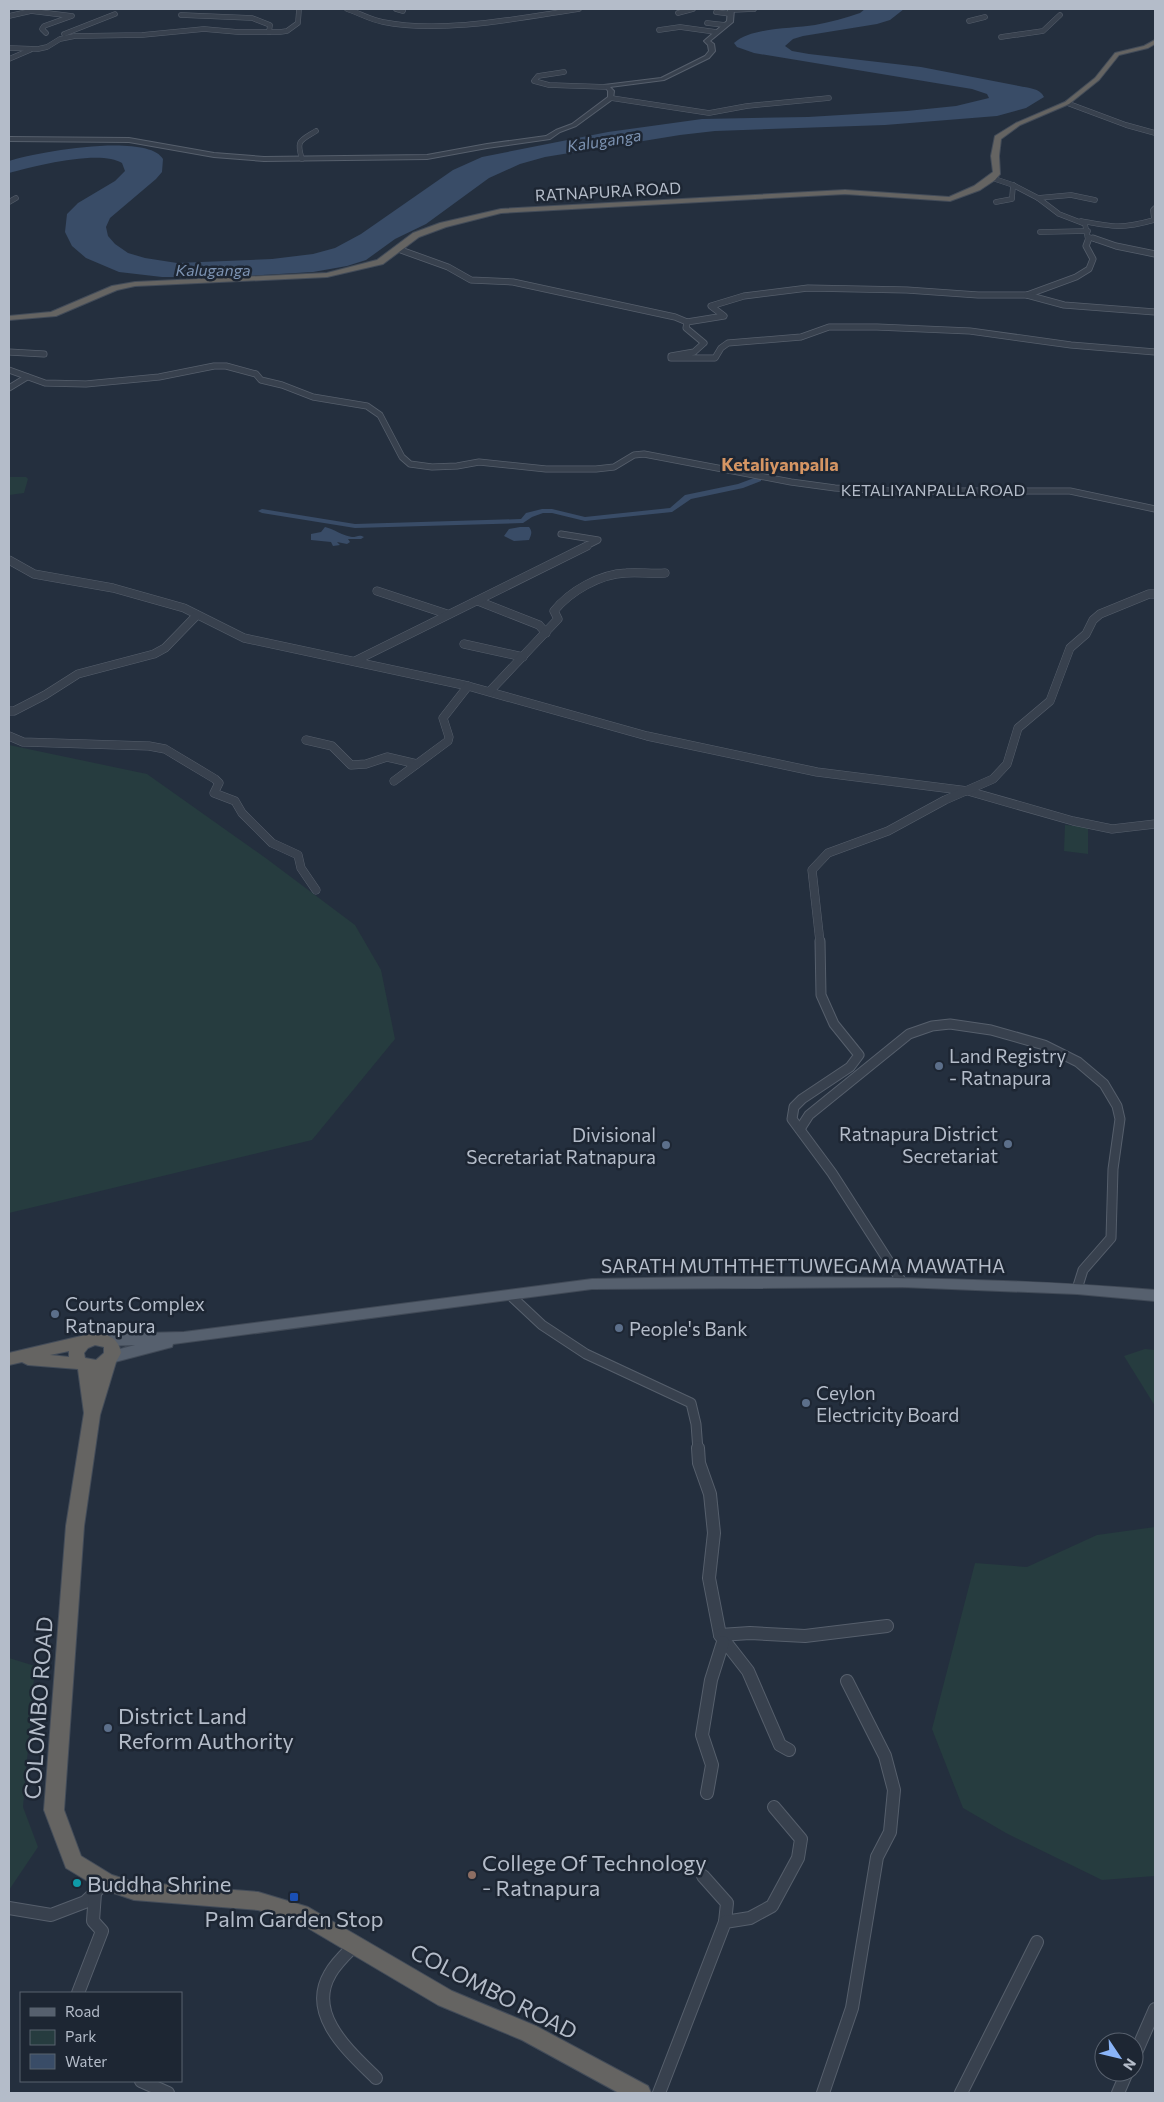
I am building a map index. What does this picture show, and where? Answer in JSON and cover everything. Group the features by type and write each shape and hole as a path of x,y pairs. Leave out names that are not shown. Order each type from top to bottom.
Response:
{"highway":[{"path":"992,178 997,172 995,152 998,138 1018,124 1067,103 1097,78 1116,54 1146,47 1155,42"},
{"name":"RATNAPURA ROAD","path":"9,318 53,314 96,295 135,284 327,275 380,262 416,235 443,224 501,211 846,192 950,199 977,188 992,178"},
{"path":"105,1340 112,1345 113,1353 110,1358 94,1366 12,1358 88,1341 105,1340"},
{"path":"83,1364 76,1357 76,1352 78,1348 88,1341"},
{"name":"COLOMBO ROAD","path":"110,1358 92,1415 75,1526 54,1810 73,1862 101,1888 258,1902 300,1914 355,1944 445,1998 529,2033 640,2093"},
{"name":"COLOMBO ROAD","path":"83,1364 92,1415"}],"main road":[{"name":"SARATH MUTHTHETTUWEGAMA MAWATHA","path":"184,1338 592,1284 902,1282 1077,1289 1155,1296"},
{"path":"105,1340 184,1338"},
{"path":"110,1358 184,1338"}],"street":[{"path":"60,39 75,36 142,35 204,29 287,31 298,23 297,14 299,9"},
{"path":"348,9 383,22 432,26 484,23 579,9"},
{"path":"396,9 403,11"},
{"path":"678,13 693,9"},
{"path":"714,18 754,9"},
{"path":"9,16 31,11 72,16 44,26 42,29 46,34"},
{"path":"716,12 731,13"},
{"path":"564,72 538,76 532,81 549,85 607,87 662,79 707,57 712,51 711,44 707,41 731,13"},
{"path":"9,59 30,50 47,47 68,32 115,14"},
{"path":"181,15 252,18 270,25 269,32"},
{"path":"1001,37 1043,31 1060,15"},
{"path":"970,21 985,17"},
{"path":"707,23 719,28"},
{"path":"659,30 719,28"},
{"path":"9,48 30,50"},
{"path":"607,87 611,91 611,98"},
{"path":"9,139 129,140 214,155 264,159 427,157 487,146 548,138 558,131 574,125 611,98 709,113 747,106 829,98"},
{"path":"1067,103 1126,125 1155,133"},
{"path":"302,159 298,146 300,141 316,131"},
{"path":"992,178 1013,185 1038,198 1059,214 1081,221 1114,227 1141,225 1154,220 1155,208"},
{"path":"996,202 1012,199 1013,185"},
{"path":"1038,198 1072,196 1096,200"},
{"path":"9,202 16,198"},
{"path":"1027,295 1076,277 1089,269 1093,259 1086,246 1088,234 1085,224 1081,221"},
{"path":"1040,232 1088,234 1116,246 1155,254"},
{"path":"398,248 448,267 471,280 512,282 550,292 675,317 687,322 724,316 711,306 722,302 744,296 808,288 907,290 978,295 1027,295 1064,305 1155,312"},
{"path":"687,322 686,328 704,343 695,352 671,356 671,358 715,358 721,348 728,344 800,336 829,327 970,331 1080,346 1155,352"},
{"path":"9,352 44,354"},
{"name":"KETALIYANPALLA ROAD","path":"9,370 45,383 86,384 159,377 214,366 226,366 256,374 261,380 282,385 313,397 367,406 380,415 402,457 410,464 432,468 478,462 546,469 596,469 614,467 634,455 644,454 816,486 892,491 1070,491 1155,509"},
{"path":"9,388 27,377"},
{"path":"355,661 598,540 561,534"},
{"path":"9,560 34,574 112,588 184,608 244,638 490,691 647,736 817,772 968,791 1073,821 1112,829 1155,824"},
{"path":"490,691 558,619 554,611 558,604 572,594 604,578 623,573 665,573"},
{"path":"377,591 447,614"},
{"path":"902,1282 832,1173 792,1119 794,1107 802,1099 850,1067 859,1055 834,1024 821,995 820,932 812,870 828,853 888,831 945,800 993,779 1007,764 1018,728 1050,701 1070,648 1086,634 1093,620 1100,614 1116,607 1149,594 1155,594"},
{"path":"478,600 540,625 546,633"},
{"path":"9,712 45,695 78,674 154,654 165,648 197,614"},
{"path":"464,644 523,657"},
{"path":"394,781 448,741 449,737 443,718 468,686"},
{"path":"9,736 23,742 149,746 165,749 215,779 219,783 214,793 235,801 242,813 272,843 298,855 301,868 316,890"},
{"path":"306,740 327,743 335,747 351,765 366,764 387,757 417,764"},
{"path":"800,1129 809,1115 909,1034 932,1026 950,1024 992,1030 1044,1045 1078,1062 1104,1084 1117,1106 1120,1119 1113,1169 1111,1238 1084,1270 1077,1289"},
{"path":"510,1295 542,1325 586,1354 691,1403 696,1424 699,1463 710,1494 714,1533 709,1578 722,1638 748,1672 780,1745 789,1750"},
{"path":"722,1638 750,1633 805,1636 886,1626"},
{"path":"707,1793 712,1765 702,1735 711,1680 722,1638"},
{"path":"823,2093 852,2008 877,1857 890,1832 894,1790 885,1756 847,1681"},
{"path":"726,1922 750,1918 772,1906 798,1858 801,1839 774,1807"},
{"path":"659,2093 726,1922 727,1903 703,1876"},
{"path":"9,1908 51,1915 85,1902 101,1888"},
{"path":"78,1992 102,1931 93,1921 101,1888"},
{"path":"961,2093 1037,1942"},
{"path":"355,1944 328,1977 321,2001 336,2035 376,2078"},
{"path":"1144,2035 1155,2010"},
{"path":"143,2082 168,2093"}],"green space":[{"path":"9,477 26,477 28,479 24,493 9,495"},
{"path":"9,745 147,774 267,859 355,925 381,970 395,1039 312,1140 9,1213"},
{"path":"1065,825 1088,827 1088,854 1064,851"},
{"path":"1145,1349 1155,1350 1155,1406 1124,1356"},
{"path":"1155,1527 1155,1876 1102,1880 1006,1833 963,1808 932,1729 975,1563 1027,1567 1097,1535"},
{"path":"9,1658 35,1666 23,1807 38,1847 9,1890"}],"water":[{"name":"Kaluganga","path":"865,9 904,9 890,20 877,24 803,36 793,39 785,46 792,51 809,54 921,67 1030,88 1037,90 1044,97 1026,108 997,116 885,125 715,131 545,157 520,164 489,178 426,224 395,239 366,260 347,266 313,272 229,277 162,277 119,272 86,258 72,246 65,232 67,214 78,203 115,181 125,171 122,163 112,159 84,158 50,163 9,173 9,161 65,149 115,145 153,151 163,159 162,172 110,218 106,227 108,236 115,244 128,253 177,263 272,259 313,254 335,248 361,234 453,170 482,157 608,132 702,119 808,117 907,111 956,106 989,98 987,94 972,89 754,53 737,47 734,43 761,31 827,23 860,13"},
{"path":"325,527 352,537 364,537 361,539 348,539 350,542 347,544 337,542 340,545 333,546 331,542 311,540 311,534 321,532"},
{"path":"529,527 531,535 529,540 514,541 504,536 509,529"}],"waterway":[{"path":"262,511 355,526 523,521 529,515 542,511 552,511 585,519 672,510 688,497 740,486 758,479 758,476"}],"place":[{"name":"Land Registry - Ratnapura","path":"939,1066"},
{"name":"Ratnapura District Secretariat","path":"1008,1144"},
{"name":"Divisional Secretariat Ratnapura","path":"666,1145"},
{"name":"Courts Complex Ratnapura","path":"55,1314"},
{"name":"People's Bank","path":"619,1328"},
{"name":"Ceylon Electricity Board","path":"806,1403"},
{"name":"District Land Reform Authority","path":"108,1728"},
{"name":"College Of Technology - Ratnapura","path":"472,1875"},
{"name":"Buddha Shrine","path":"77,1883"},
{"name":"Palm Garden Stop","path":"294,1897"}],"district":[{"name":"Ketaliyanpalla","path":"780,464"}]}
